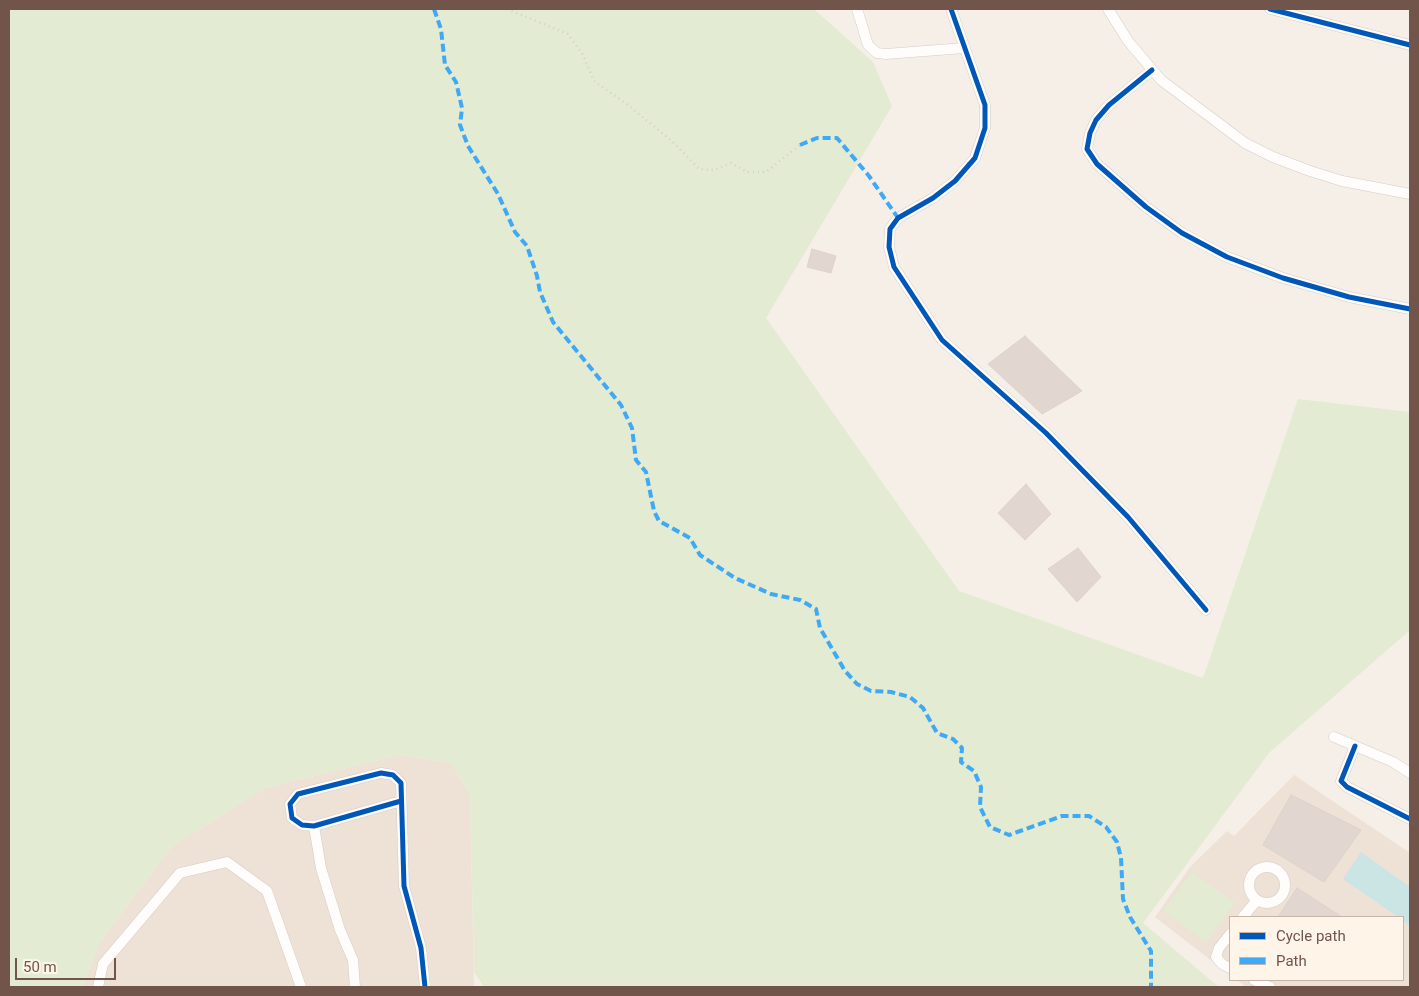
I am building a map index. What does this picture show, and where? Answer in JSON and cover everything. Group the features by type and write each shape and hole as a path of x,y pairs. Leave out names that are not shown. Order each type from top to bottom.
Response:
{"street":[{"path":"857,9 868,44 877,53 886,54 964,48"},
{"path":"951,9 985,105 985,128 975,158 954,181 932,198 898,218 890,229 890,247 894,267 942,340 1046,433 1128,517 1206,610"},
{"path":"1108,9 1128,41 1161,80 1245,143 1273,158 1342,180 1410,194"},
{"path":"1270,9 1410,44"},
{"path":"1152,70 1110,105 1096,120 1090,133 1087,149 1097,164 1146,207 1182,232 1227,257 1283,278 1349,297 1410,309"},
{"path":"1334,737 1393,762 1410,773"},
{"path":"1355,746 1341,781 1347,787 1410,820"},
{"path":"401,801 314,826 302,825 292,818 290,804 298,794 381,773 393,775 401,783 404,886 421,948 424,987"},
{"path":"314,826 321,868 340,930 353,960 355,987"},
{"path":"98,987 103,964 180,873 227,862 268,891 301,987"},
{"path":"1244,916 1257,900"},
{"path":"1229,935 1219,948 1216,957 1222,964 1229,968"},
{"path":"1256,981 1270,987"}],"path":[{"path":"507,9 568,34 583,55 594,80 628,104 673,142 699,169 714,170 731,163 746,172 766,172 800,145"}],"shaded area":[{"path":"399,755 451,763 470,794 474,987 83,987 99,943 171,847 265,788"},
{"path":"1294,775 1410,853 1410,987 1246,987 1238,981 1404,981 1404,916 1229,916 1229,974 1155,917 1190,867 1227,831 1234,836"}],"green space":[{"path":"9,9 814,9 873,62 892,106 766,318 959,591 1203,678 1298,399 1410,412 1410,630 1269,753 1143,923 1219,987 484,987 474,972 470,794 451,763 399,755 265,788 171,847 99,943 83,987 9,987"},
{"path":"1192,872 1235,903 1206,942 1163,911"}],"water":[{"path":"1361,852 1410,887 1410,926 1404,922 1404,916 1397,916 1343,879"}],"building":[{"path":"812,249 836,256 831,273 807,267"},
{"path":"1025,336 1082,391 1042,414 988,364"},
{"path":"1026,484 1051,514 1025,540 998,513"},
{"path":"1078,548 1101,577 1077,602 1048,569"},
{"path":"1291,795 1361,830 1324,882 1263,845"},
{"path":"1297,888 1340,916 1279,916"}],"marked path":[{"path":"434,9 441,29 445,65 456,82 462,108 460,125 468,146 498,194 515,232 527,246 540,292 553,322 621,405 632,428 636,460 646,472 654,511 659,521 690,538 700,555 735,578 771,594 800,600 816,609 820,628 845,671 857,684 871,691 891,692 910,697 923,708 937,733 953,739 962,748 961,762 974,771 981,787 980,807 990,827 1009,835 1062,816 1089,816 1106,827 1117,842 1121,858 1123,899 1130,917 1151,951 1151,987"},
{"path":"800,145 817,138 837,138 869,176 898,218"}],"cycle path":[{"path":"951,9 985,105 985,128 975,158 955,181 933,198 898,218 890,229 889,247 894,267 942,340 1046,433 1128,517 1206,610"},
{"path":"1270,9 1410,45"},
{"path":"1152,70 1109,105 1096,120 1090,133 1087,149 1097,164 1146,207 1182,233 1227,257 1283,278 1349,297 1410,309"},
{"path":"1355,746 1341,781 1347,787 1410,819"},
{"path":"401,801 314,826 302,825 292,818 290,804 298,794 381,773 393,775 401,783 404,886 421,948 425,987"}]}
